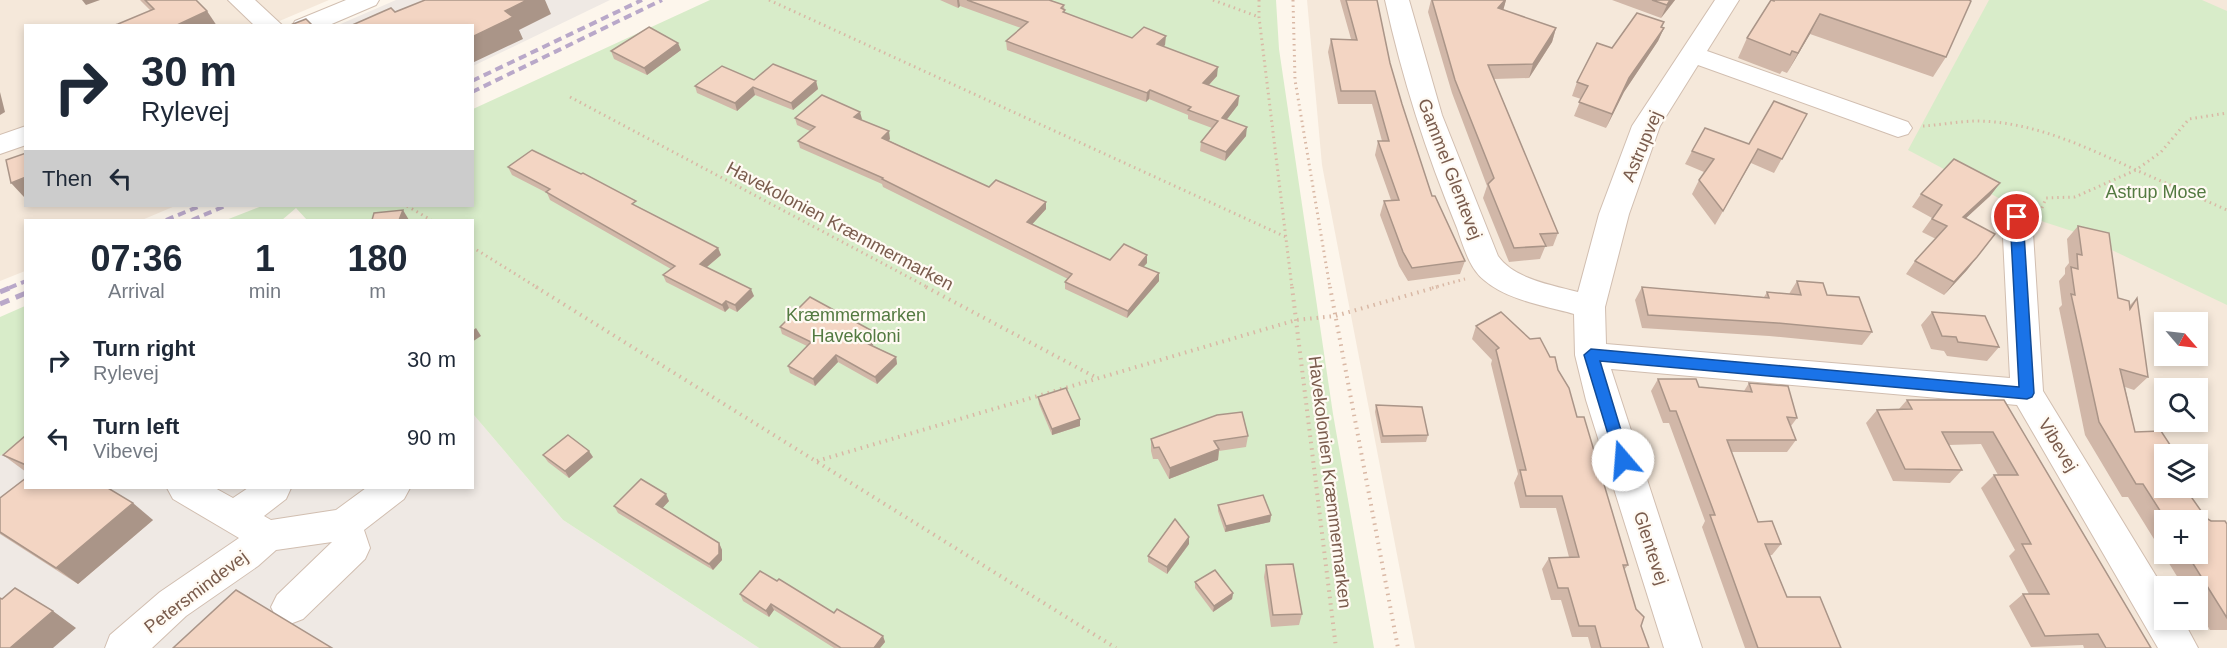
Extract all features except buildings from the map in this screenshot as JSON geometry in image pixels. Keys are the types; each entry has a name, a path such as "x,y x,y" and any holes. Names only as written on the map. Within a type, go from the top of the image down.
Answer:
{"street":[{"path":"240,0 269,24"},
{"path":"309,24 367,0"},
{"name":"Gammel Glentevej","path":"1397,0 1416,75 1453,186 1480,249 1493,271"},
{"name":"Astrupvej","path":"1588,307 1614,214 1646,126 1727,0"},
{"path":"1691,54 1898,128"},
{"path":"0,145 24,136"},
{"name":"Vibevej","path":"2017,217 2027,393 2179,648"},
{"path":"1493,271 1513,283 1588,307"},
{"name":"Glentevej","path":"1588,307 1591,355 1683,648"},
{"path":"1591,355 2027,393"},
{"path":"187,489 267,536 344,524 391,489"},
{"path":"235,517 273,489"},
{"path":"290,607 352,548 344,524"},
{"name":"Petersmindevej","path":"124,648 173,604 245,555 267,536"}],"path":[{"path":"769,0 1286,237"},
{"path":"1213,0 1259,17"},
{"name":"Havekolonien Kræmmermarken","path":"1259,0 1259,17 1336,648"},
{"path":"1293,0 1295,80 1335,316 1398,648"},
{"name":"Havekolonien Kræmmermarken","path":"570,97 1098,379"},
{"path":"2046,198 2075,197 2136,170 2161,152 2189,119 2227,113"},
{"path":"1898,128 1979,121 2003,124 2090,149 2227,210"},
{"path":"409,207 429,219"},
{"path":"474,248 1116,648"},
{"path":"816,461 1296,320 1335,316 1493,271"}],"shaded area":[{"path":"0,0 329,0 272,24 24,24 24,207 173,207 144,219 24,219 24,271 0,281"},
{"path":"396,0 610,0 474,66 474,24 341,24"},
{"path":"1307,0 2227,0 2227,648 1415,648 1322,165"},
{"path":"474,415 563,520 759,648 0,648 0,456 24,439 24,489 474,489"}],"green space":[{"name":"Kræmmermarken Havekoloni","path":"710,0 1276,0 1279,49 1333,414 1374,648 759,648 563,520 474,415 474,219 306,219 296,208 283,219 229,219 259,207 474,207 474,109"},
{"name":"Astrup Mose","path":"1989,0 2202,0 2227,11 2227,305 2072,231 2044,222 1908,150"},
{"path":"24,306 24,439 0,456 0,317"}],"railway":[{"path":"474,80 642,0"},
{"path":"474,91 662,0"},
{"path":"168,219 198,207"},
{"path":"194,219 223,207"},
{"path":"9,288 24,282"},
{"path":"0,292 12,287"},
{"path":"0,304 24,294"}],"route":[{"path":"1623,460 1591,355 2027,393 2017,217"}]}
